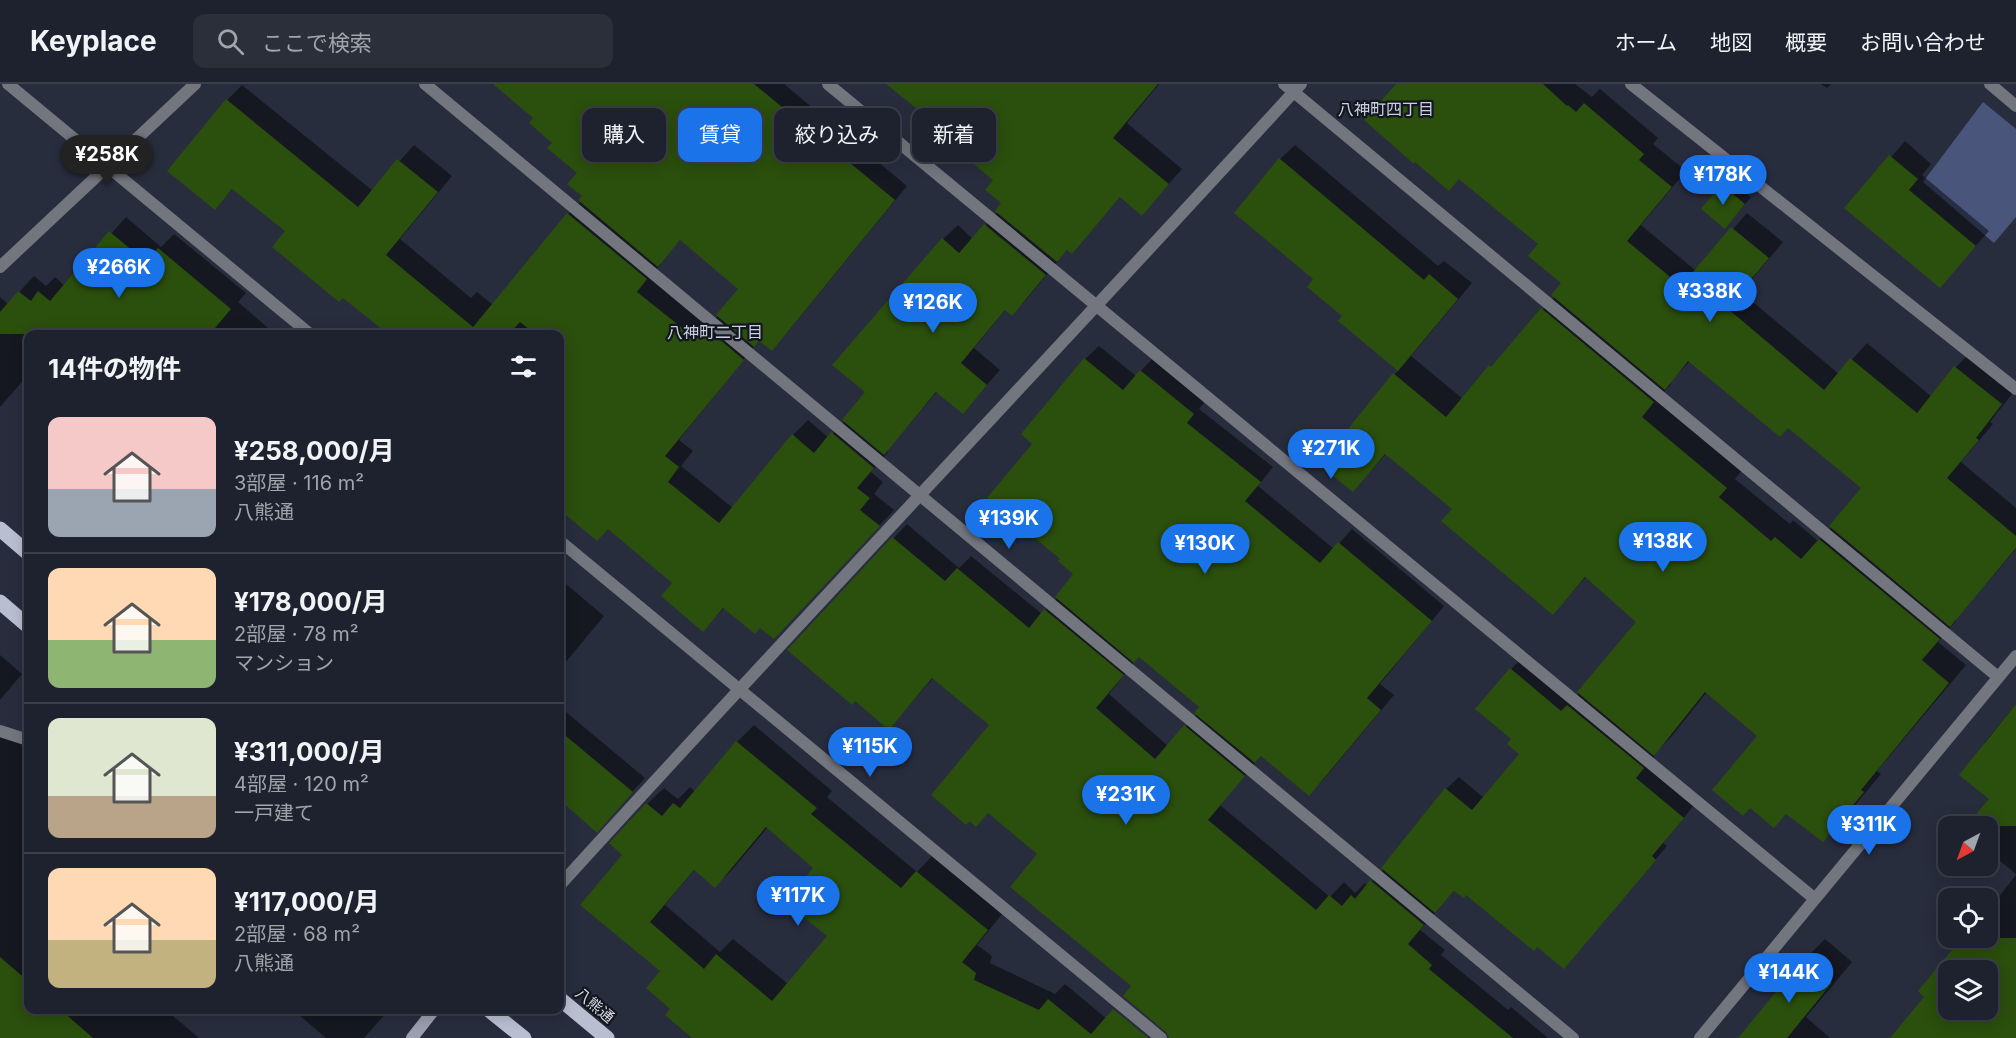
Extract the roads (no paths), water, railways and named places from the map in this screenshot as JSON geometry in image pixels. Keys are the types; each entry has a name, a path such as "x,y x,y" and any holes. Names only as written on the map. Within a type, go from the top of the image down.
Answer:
{"main road":[{"path":"0,529 24,550"},
{"path":"0,602 24,623"},
{"name":"八熊通","path":"564,1002 607,1038"},
{"path":"494,1014 524,1038"}],"street":[{"path":"8,84 305,330"},
{"path":"0,267 195,84"},
{"path":"425,84 1574,1038"},
{"path":"828,84 1815,899"},
{"path":"1284,84 1298,88 1998,677"},
{"path":"1631,84 2016,389"},
{"path":"1990,84 2016,106"},
{"path":"564,881 738,688 1298,88"},
{"path":"564,544 1161,1038"},
{"path":"1700,1038 1998,677 2013,664"},
{"path":"0,731 24,739"},
{"path":"412,1038 431,1014"}],"district":[{"name":"八神町四丁目","path":"1386,109"},
{"name":"八神町二丁目","path":"715,332"}]}
